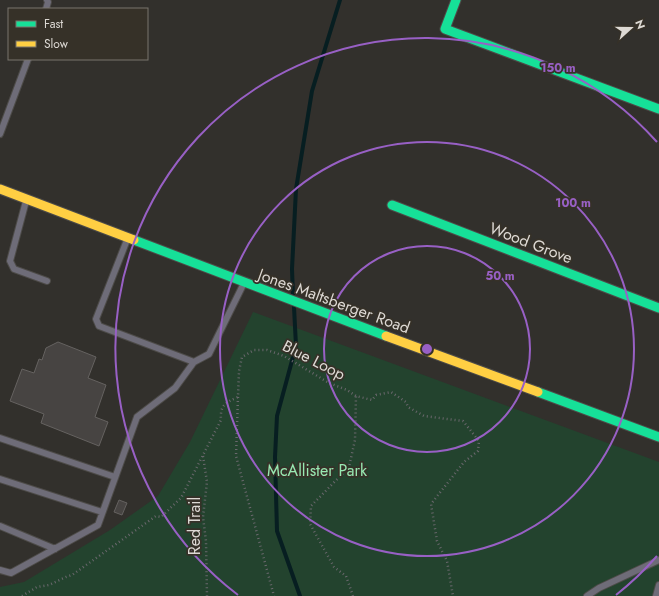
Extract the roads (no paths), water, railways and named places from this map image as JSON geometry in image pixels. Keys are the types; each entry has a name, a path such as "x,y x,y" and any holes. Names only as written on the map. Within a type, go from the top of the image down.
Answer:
{"main road":[{"path":"456,0 445,29 659,109"},
{"name":"Jones Maltsberger Road","path":"0,189 246,284 659,437"},
{"name":"Wood Grove","path":"392,205 659,308"}],"lane":[{"path":"0,134 28,60"},
{"path":"27,199 10,261 14,269 47,281"},
{"path":"128,238 96,319 99,326 194,362"},
{"path":"0,570 11,574 98,525 137,417 174,388 194,362 209,354 246,284"},
{"path":"0,438 115,477"},
{"path":"0,479 102,512"},
{"path":"0,526 55,549"},
{"path":"587,596 606,585 659,560"},
{"path":"656,596 659,585"}],"waterway":[{"path":"293,296 292,269 296,189 312,91 340,0"},
{"path":"294,307 296,346 277,416 275,457 277,531 300,596"}],"park label":[{"name":"McAllister Park","path":"317,470"}]}
